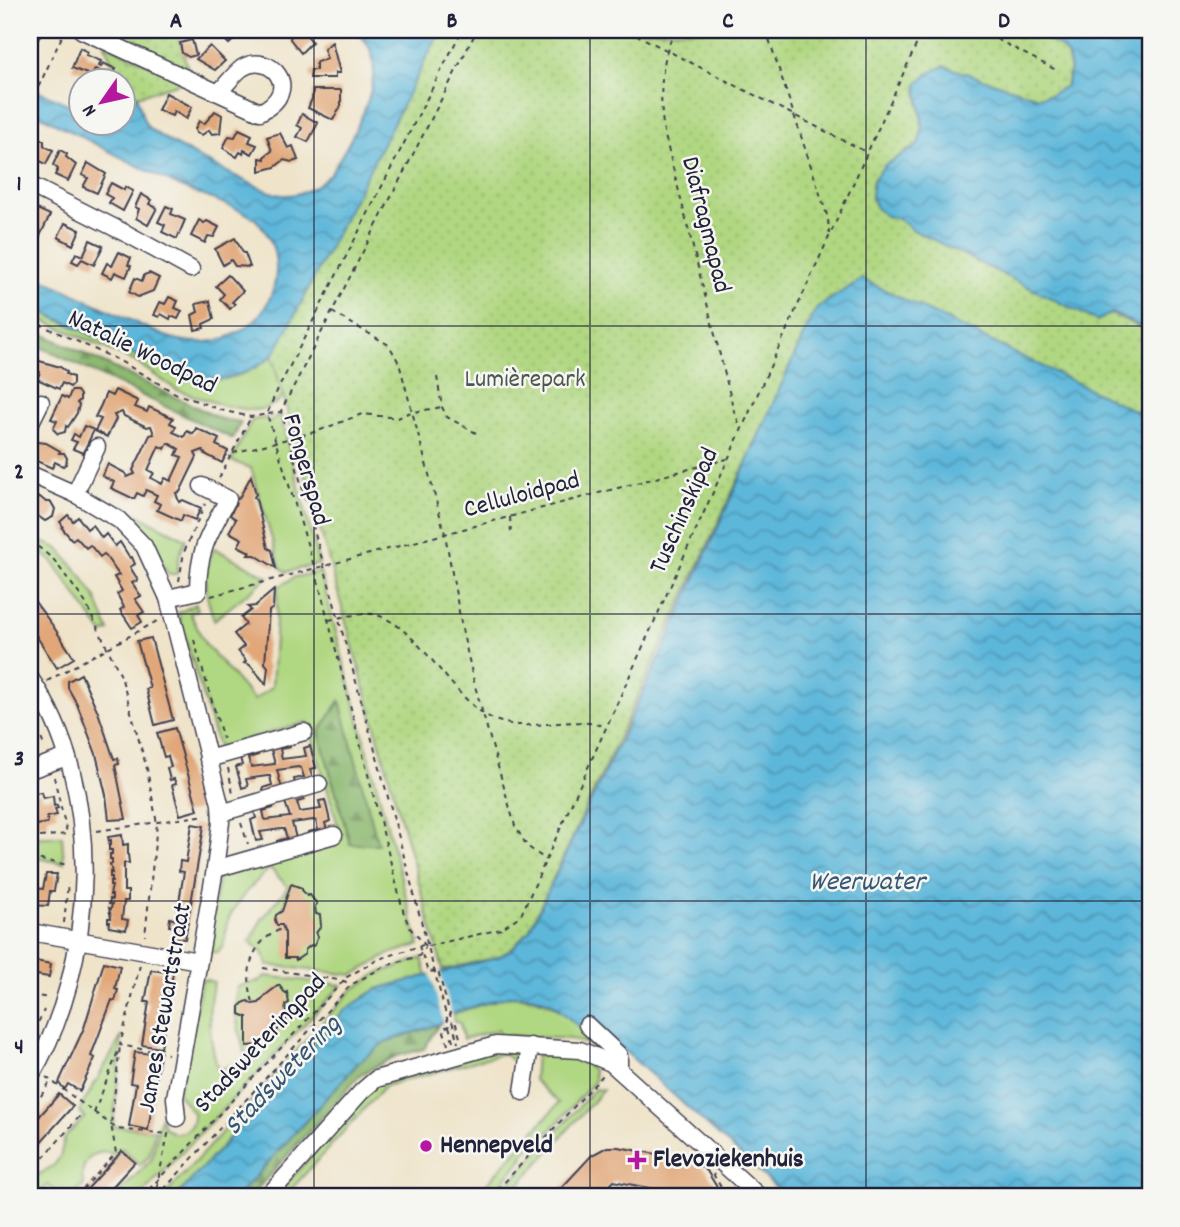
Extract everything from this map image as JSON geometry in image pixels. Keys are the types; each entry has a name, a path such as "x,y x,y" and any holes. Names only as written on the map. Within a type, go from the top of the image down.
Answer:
{"street":[{"path":"81,30 219,92"},
{"path":"30,185 191,269"},
{"path":"30,424 41,402"},
{"path":"75,494 97,447"},
{"name":"James Stewartstraat","path":"30,474 75,494 119,520 144,546 173,602 208,759 229,810 215,869 175,1098 177,1118"},
{"path":"173,602 198,590 199,559 206,539 228,499 207,489"},
{"path":"32,1073 65,1001 71,938 84,868 75,833 67,757 33,683"},
{"path":"208,759 304,732"},
{"path":"30,770 67,757"},
{"path":"229,810 319,784"},
{"path":"215,869 334,835"},
{"path":"30,932 199,961"},
{"path":"587,1025 619,1055 612,1071"},
{"path":"267,1197 371,1082 456,1047 496,1045 580,1050 601,1057 612,1071 760,1197"},
{"path":"523,1092 530,1046"}],"path":[{"path":"30,105 65,30"},
{"name":"Fongerspad","path":"426,946 410,928 404,914 315,569 267,414 462,30"},
{"name":"Fongerspad","path":"451,1024 437,971 426,946 394,818 281,411 477,30"},
{"path":"627,30 867,153"},
{"name":"Diafragmapad","path":"675,30 665,50 660,106 664,132 741,428"},
{"path":"766,30 828,218 829,235"},
{"name":"Tuschinskipad","path":"426,946 501,929 521,915 923,30"},
{"path":"979,30 1056,69"},
{"path":"331,312 389,345 399,363 445,534 463,634 483,713 519,836 527,846 547,860"},
{"name":"Natalie Woodpad","path":"30,320 118,360 175,393 221,410 251,417 281,411"},
{"path":"437,377 442,407 447,416 476,433"},
{"path":"232,453 289,439 362,414 398,418 413,412 442,407"},
{"path":"33,683 109,649 173,602 184,552 207,489 232,453 251,417"},
{"name":"Celluloidpad","path":"211,597 728,459"},
{"path":"510,517 511,533"},
{"path":"30,540 54,560 85,602 109,649 121,676 147,769 157,824 143,952 120,1045 94,1113"},
{"path":"327,621 374,615 401,627 438,669 483,713 499,722 519,724 585,721 606,728"},
{"path":"190,632 198,646 227,754 229,810 255,857"},
{"path":"30,711 75,833"},
{"path":"30,838 157,824 229,810"},
{"path":"68,844 75,833"},
{"path":"30,858 84,868"},
{"path":"69,877 71,938"},
{"path":"253,1002 248,984 250,961 264,939 281,929"},
{"path":"419,946 428,972 437,971"},
{"name":"Stadsweteringpad","path":"142,1197 354,972 379,959 426,946"},
{"name":"Stadsweteringpad","path":"158,1197 351,985 385,966 421,953 426,946"},
{"path":"263,968 344,981 351,985"},
{"path":"30,995 65,1001"},
{"path":"30,1041 46,1008"},
{"path":"451,1024 456,1047"},
{"path":"451,1024 456,1024 456,1047 443,1028 451,1024"},
{"path":"120,1045 183,1056"},
{"path":"76,1197 116,1153 111,1124 120,1045"},
{"path":"491,1197 612,1071"},
{"path":"32,1073 51,1081 117,1129 168,1134"},
{"path":"30,1113 51,1081"},
{"path":"30,1173 80,1116"},
{"name":"James Stewartstraat","path":"158,1197 158,1180 168,1134 170,1126 177,1118"},
{"path":"708,1166 727,1197"},
{"path":"30,1191 37,1197"}],"green space":[{"path":"132,30 176,30 189,72 113,36"},
{"name":"Lumièrepark","path":"440,30 1020,30 1052,42 1066,53 1069,72 1066,86 1050,95 1037,97 944,66 917,91 923,127 918,145 883,166 886,216 898,218 913,230 1150,331 1150,412 1137,412 818,307 529,931 512,949 498,957 443,970 272,356"},
{"path":"105,44 186,81 137,96 136,66 113,66"},
{"path":"30,306 173,373 187,377 213,380 239,375 274,354 287,389 278,402 264,409 225,406 177,390 134,361 30,314"},
{"path":"30,328 221,419 241,422 233,439 30,342"},
{"path":"280,414 319,564 286,572 280,567 251,468 231,461 252,420 266,418 269,422"},
{"path":"132,512 186,539 179,556 177,574 168,574 153,545 130,515"},
{"path":"37,540 58,548 82,576 95,596 109,631 103,634 53,562 31,544"},
{"path":"214,548 268,577 214,620 208,601 206,575"},
{"path":"320,572 419,945 392,953 353,975 268,965 262,952 250,942 262,919 288,887 270,868 234,909 228,920 221,949 216,952 206,950 219,875 342,839 308,722 218,747 178,613 196,604 198,610 190,613 205,644 254,700 272,687 278,587 295,577","holes":["340,702 377,843 350,844 319,733"]},
{"path":"340,701 378,844 350,844 319,732"},
{"path":"62,836 64,863 30,857 30,838"},
{"path":"422,958 427,976 377,989 345,1010 176,1197 163,1197 352,990 377,974"},
{"path":"265,976 342,985 139,1197 115,1197 152,1159 161,1115 164,1127 173,1133 186,1131 192,1122 193,1113 178,1094 202,979 214,982 210,1026 218,1070 246,1060 235,1012 237,987 259,981"},
{"path":"509,996 539,1000 551,1005 571,1018 602,1048 570,1039 499,1035 498,1030 463,1039 460,1023 454,1021 452,1014"},
{"path":"439,1024 424,1049 396,1056 361,1074 250,1197 237,1197 357,1064 385,1041"},
{"path":"122,1036 113,1126 155,1130 149,1156 140,1165 122,1148 116,1155 94,1155 89,1158 83,1170 84,1185 72,1197 62,1197 48,1185 38,1196 30,1188 30,1180 54,1165 60,1157 65,1137 85,1117 79,1111"},
{"path":"494,1050 523,1054 522,1069 504,1053 385,1086 284,1197 275,1197 376,1083"},
{"path":"536,1055 578,1056 593,1070 595,1081 539,1143 536,1141 522,1155 524,1157 490,1196 482,1189 559,1103 534,1080"},
{"path":"595,1089 603,1090 508,1197 497,1197"}],"water":[{"path":"356,30 441,30 278,348 269,359 246,372 225,379 196,380 178,375 30,306 30,273 173,339 217,341 248,326 268,302 276,274 272,244 255,219 240,210 185,189 80,136 136,136 136,96 148,127 172,143 273,193 283,195 303,192 330,174 347,146 370,95 373,61 365,40"},
{"path":"1020,30 1150,30 1150,331 1112,313 1097,321 913,230 898,218 886,216 876,208 871,195 873,180 884,166 918,145 923,127 917,84 929,73 944,66 1037,97 1050,95 1066,86 1069,61 1066,53 1052,42"},
{"path":"30,87 66,103 66,129 30,110"},
{"name":"Weerwater","path":"862,279 1137,412 1150,412 1150,1197 787,1197 588,1018 579,1027 550,1002 530,996 509,996 456,1012 439,1024 385,1042 357,1064 237,1197 176,1197 345,1010 377,989 498,957 512,949 529,931 662,652 812,316 818,307"}],"pier":[{"path":"440,970 453,1019 444,1025 430,973"}],"building":[{"path":"30,30 41,33 35,46 30,44"},
{"path":"216,30 235,30 240,34 229,44 221,36 218,39 214,34"},
{"path":"292,30 310,30 307,35 312,42 301,53 290,39"},
{"path":"192,40 196,55 189,57 182,53 180,43"},
{"path":"332,42 340,73 335,73 335,78 310,78 311,70 316,70 316,62 327,59 324,49"},
{"path":"210,46 225,61 215,70 196,59"},
{"path":"80,48 88,52 86,55 101,61 99,66 73,66"},
{"path":"313,90 341,90 341,106 333,120 308,108"},
{"path":"166,93 192,107 186,119 174,111 172,116 158,110"},
{"path":"215,111 222,115 220,133 212,134 209,130 202,135 196,133 199,121 204,124"},
{"path":"302,114 318,123 308,142 297,137 302,128 297,125"},
{"path":"239,129 252,135 249,142 257,145 252,154 244,150 243,154 240,152 237,157 223,148 229,136 235,137"},
{"path":"280,133 288,148 293,146 298,160 284,160 275,167 260,171 260,158 265,159 272,151 267,137"},
{"path":"39,138 44,141 44,146 53,150 46,164 30,156 34,142"},
{"path":"60,150 76,165 68,181 55,175 58,169 53,165"},
{"path":"88,163 106,174 97,193 83,187 88,178 82,175"},
{"path":"111,183 124,190 125,187 133,191 123,211 109,203 112,198 105,194"},
{"path":"141,194 151,200 149,204 157,208 148,225 136,218 139,209 135,207"},
{"path":"166,206 173,209 171,214 185,220 177,239 162,232 165,225 158,222"},
{"path":"37,209 50,215 39,238 30,234 30,212 35,214"},
{"path":"199,220 219,227 214,237 208,236 205,243 191,236"},
{"path":"65,223 80,230 73,245 58,237"},
{"path":"235,238 250,267 235,266 231,260 223,265 215,249"},
{"path":"90,240 103,246 94,265 82,259 78,264 72,261 76,253 83,256"},
{"path":"119,252 131,258 126,277 115,272 112,278 102,273 107,263 112,266"},
{"path":"149,273 159,278 153,291 138,297 129,292 135,278 142,281 144,275"},
{"path":"228,275 243,291 232,302 235,304 230,309 220,299 224,294 216,286"},
{"path":"169,297 178,301 175,308 182,311 178,319 171,316 170,319 161,314 159,317 154,315 160,302 165,304"},
{"path":"210,301 214,319 203,324 204,328 195,330 192,315 198,312 196,304"},
{"path":"36,360 60,367 73,377 73,384 70,387 62,383 59,389 37,379 40,372 31,367"},
{"path":"115,390 138,401 135,407 147,412 149,407 173,418 170,423 176,426 173,432 184,437 187,431 193,434 196,428 219,439 216,445 228,451 222,463 205,454 203,450 195,453 197,457 180,492 176,493 179,502 183,500 201,508 195,520 183,515 181,521 157,510 160,504 154,501 157,495 146,490 143,496 137,493 134,499 111,488 114,482 102,476 108,464 125,473 127,477 135,474 133,470 150,435 154,434 151,426 147,427 124,416 122,412 114,415 116,419 107,437 95,431 101,419 95,417 106,393 112,396","holes":["168,443 179,449 176,455 182,457 171,481 165,478 162,484 151,478 154,473 148,470 159,446 165,449"]},
{"path":"71,391 77,391 80,395 77,413 68,427 66,426 65,432 58,434 53,429 57,421 51,419 62,396 68,399"},
{"path":"84,426 94,430 83,453 73,449 77,442 71,440 74,434 79,437"},
{"path":"34,440 64,453 66,464 63,466 55,462 52,468 30,458 33,452 30,450 30,441"},
{"path":"251,476 256,494 254,497 276,568 255,555 248,555 250,552 238,546 242,539 229,532 236,519 230,515 236,503 233,501 239,498"},
{"path":"30,492 37,498 51,502 55,509 53,517 45,521 35,514 30,514"},
{"path":"68,515 73,521 78,517 87,529 92,525 102,538 106,534 115,546 120,542 130,558 132,557 135,564 130,567 138,580 132,583 141,596 135,599 144,612 138,615 142,622 132,628 120,610 124,607 117,594 122,591 114,577 119,575 104,554 100,557 90,545 86,548 76,537 72,540 62,528 60,522"},
{"path":"274,590 273,608 269,611 266,684 250,665 244,663 246,661 238,651 244,646 234,634 246,624 241,618 251,610 248,607 255,606"},
{"path":"30,595 74,658 57,668 30,626"},
{"path":"151,638 173,720 155,725 146,689 150,688 137,641"},
{"path":"81,674 114,759 118,758 119,764 115,765 126,819 109,820 96,754 68,688 68,681"},
{"path":"175,728 198,810 180,815 172,785 176,784 174,779 170,780 168,756 164,757 157,733"},
{"path":"288,741 290,747 280,749 282,759 306,756 304,748 310,746 316,768 310,769 313,780 295,785 294,779 304,777 298,767 277,770 282,789 264,794 263,788 272,785 270,776 246,779 248,786 242,788 236,767 242,765 239,754 257,749 258,755 248,758 251,767 275,764 270,746"},
{"path":"41,792 43,798 53,796 54,806 57,805 58,808 55,809 57,815 47,817 48,823 36,825 35,819 30,820 30,794"},
{"path":"303,794 304,800 297,802 300,812 321,809 319,801 325,800 330,821 325,823 328,833 310,838 308,832 318,830 316,821 313,820 292,823 297,842 279,847 277,841 287,838 284,829 260,832 263,840 256,841 251,820 256,818 253,808 271,803 273,808 263,811 265,820 290,817 284,799"},
{"path":"192,824 204,826 185,939 173,938 175,927 169,926 170,918 176,920 184,872 179,871 180,861 186,862"},
{"path":"122,835 123,845 128,844 129,863 124,863 124,891 128,891 128,901 124,901 122,919 128,920 126,930 109,927 108,922 112,904 109,904 110,899 112,900 112,850 109,850 111,840 109,841 108,837"},
{"path":"30,869 37,873 36,877 34,876 37,880 35,888 43,889 46,874 57,874 54,891 50,891 48,906 30,905"},
{"path":"291,884 302,888 317,904 316,914 320,915 321,926 316,933 318,936 314,946 311,945 305,950 305,954 296,960 285,958 285,933 282,925 277,925 275,920 276,915 282,911"},
{"path":"30,960 51,964 49,977 30,974"},
{"path":"104,962 120,966 115,1001 112,1000 91,1056 95,1058 80,1091 68,1084 65,1089 59,1084 60,1080 84,1028"},
{"path":"151,970 173,973 161,1048 142,1045 149,1002 145,1002"},
{"path":"279,985 287,992 289,1003 285,1005 286,1013 289,1014 284,1024 280,1024 278,1034 269,1040 266,1038 260,1045 247,1046 247,1017 240,1014 240,1006 248,1001 252,1004 259,1003"},
{"path":"135,1052 160,1055 148,1130 129,1126 136,1084 130,1083"},
{"path":"59,1094 73,1106 30,1154 30,1127"},
{"name":"Flevoziekenhuis","path":"607,1147 694,1161 707,1171 723,1197 680,1197 678,1194 614,1181 598,1197 553,1197 592,1155"},
{"path":"122,1151 135,1162 103,1197 80,1197"}],"place":[{"name":"Hennepveld","path":"426,1146"},
{"name":"Flevoziekenhuis","path":"637,1160"}],"water label":[{"name":"Stadswetering","path":"284,1077"}]}
